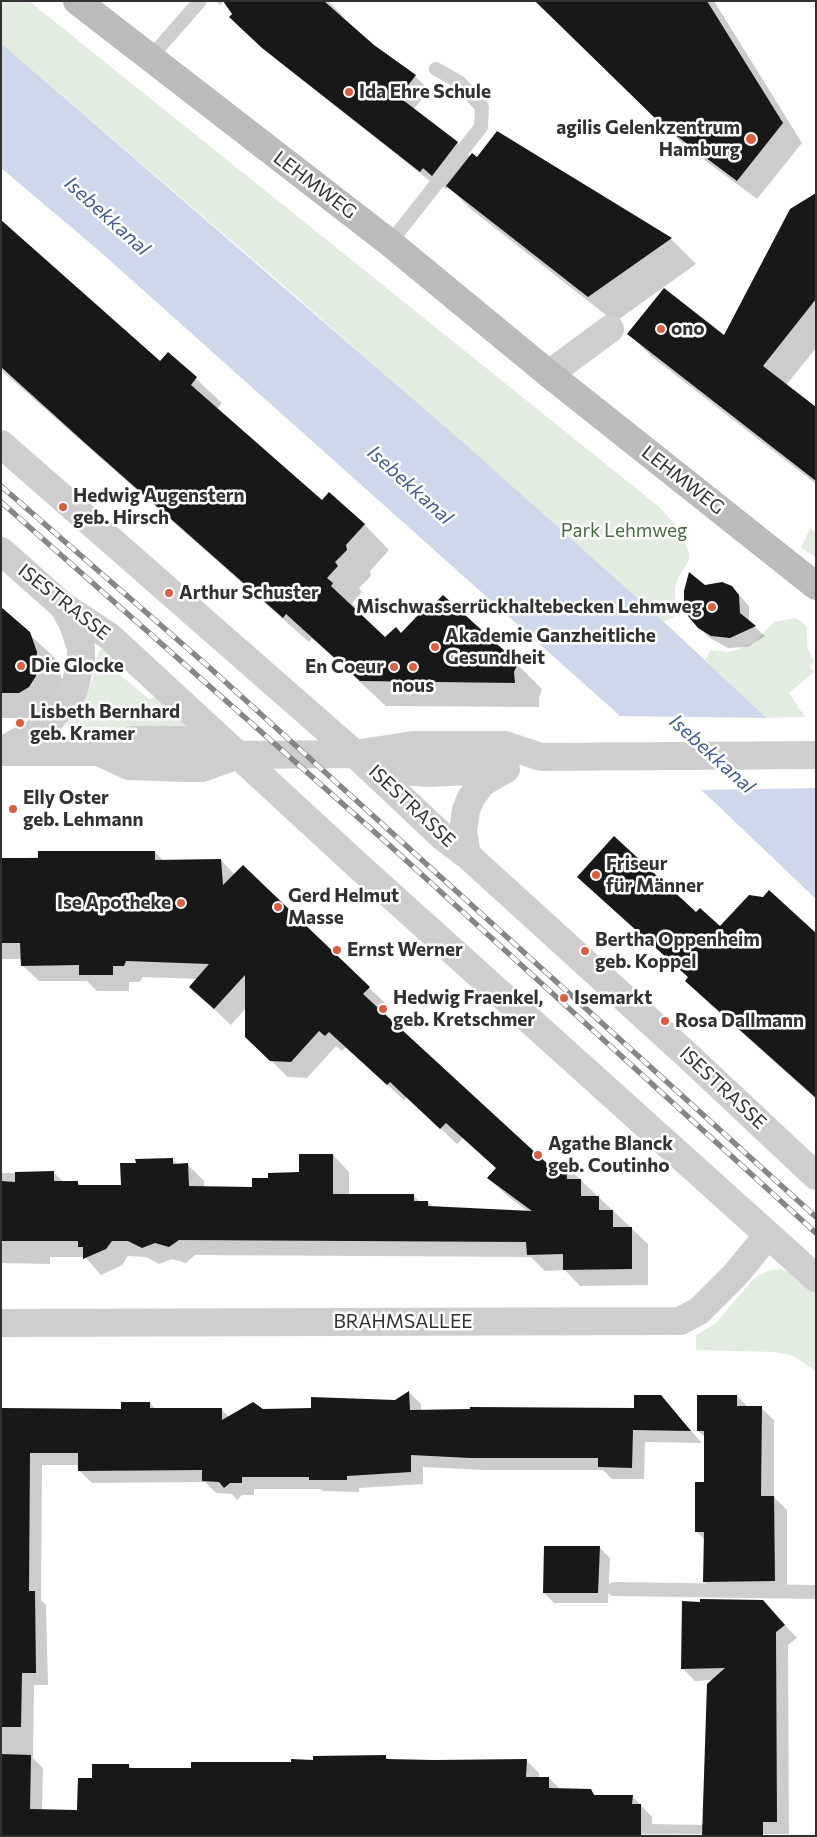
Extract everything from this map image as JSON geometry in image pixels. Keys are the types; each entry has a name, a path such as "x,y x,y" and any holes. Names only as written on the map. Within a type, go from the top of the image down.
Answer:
{"street":[{"name":"LEHMWEG","path":"77,1 390,242 550,374 816,586"},
{"path":"550,374 610,329"},
{"name":"ISESTRASSE","path":"1,444 356,754 443,837 467,855 687,1055 816,1176"},
{"name":"ISESTRASSE","path":"1,552 63,606 109,636 816,1278"},
{"path":"1,752 36,732 52,719 70,698 81,661 81,648 73,624 63,606"},
{"path":"1,752 99,752 129,766 184,768 202,768 238,755 356,754 413,745 505,745 541,757"},
{"path":"356,754 399,771 429,773 505,769"},
{"path":"467,855 463,832 468,804 482,783 505,769 541,757 816,755"},
{"name":"BRAHMSALLEE","path":"1,1322 680,1321 699,1311 735,1275 768,1235"}],"lane":[{"path":"150,58 200,1"},
{"path":"390,242 481,126 482,107 459,82 436,70"},
{"path":"614,1590 816,1592"}],"green space":[{"name":"Park Lehmweg","path":"1,1 29,1 658,506 678,527 689,552 689,560 678,578 675,588 675,616 664,622 298,298 1,43"},
{"path":"810,528 816,533 816,557 801,548"},
{"path":"795,618 807,627 807,646 814,662 810,666 814,672 789,693 805,717 767,718 705,660 711,650 727,652 737,650 755,642 774,622"},
{"path":"104,648 116,659 113,669 149,699 160,697 193,730 66,726 91,685 99,651"},
{"path":"780,1269 795,1273 816,1291 816,1371 793,1356 775,1352 696,1350 696,1335 716,1323 753,1279 767,1271"}],"water":[{"name":"Isebekkanal","path":"1,43 466,445 664,622 816,764 816,899 711,799 610,707 97,249 1,168"}],"pier":[{"path":"616,716 770,718 816,761 816,788 697,790"}],"building":[{"path":"223,1 324,1 374,45 416,75 399,97 458,142 432,176 423,168 420,172 262,48 229,17 232,14"},
{"path":"535,1 707,1 783,123 737,181 662,125"},
{"path":"497,131 672,238 588,297 446,186 472,153 477,157"},
{"path":"816,193 816,299 763,366 816,407 816,481 627,334 664,288 724,335 790,209"},
{"path":"1,220 160,361 168,352 197,377 191,385 322,500 329,492 365,524 346,545 347,550 335,562 338,566 327,578 333,583 331,586 385,637 396,627 401,633 420,613 426,612 443,595 518,663 514,672 515,683 360,681 286,614 283,618 85,443 1,367"},
{"name":"Mischwasserrückhaltebecken Lehmweg","path":"689,572 705,585 722,582 732,586 739,595 740,613 756,626 730,638 711,636 698,628 688,616 684,603 684,591"},
{"path":"1,607 30,632 37,652 36,676 29,687 19,693 1,693"},
{"path":"614,836 696,912 700,908 720,926 749,895 763,897 769,890 816,933 816,1098 685,981 688,977 577,877"},
{"path":"38,851 155,851 155,860 221,859 223,885 243,865 370,987 363,994 551,1167 566,1165 567,1179 581,1179 581,1196 599,1196 599,1210 613,1210 613,1227 632,1227 632,1269 563,1270 563,1254 527,1255 526,1242 179,1240 169,1247 155,1243 142,1248 128,1241 112,1241 106,1249 83,1259 83,1247 78,1247 78,1241 1,1241 1,1181 15,1182 15,1172 54,1171 54,1181 78,1181 78,1185 121,1185 120,1163 136,1163 135,1159 173,1158 173,1164 188,1163 189,1186 252,1187 252,1178 268,1178 268,1173 299,1172 299,1154 333,1154 333,1194 414,1194 414,1201 428,1201 428,1206 532,1211 487,1178 496,1168 446,1123 440,1129 390,1082 387,1085 329,1032 325,1036 319,1031 291,1062 270,1061 245,1037 245,975 214,1009 189,987 209,964 126,961 124,966 113,966 113,975 79,975 79,965 21,966 20,943 1,943 1,858 38,858"},
{"path":"409,1391 410,1410 470,1409 470,1407 634,1408 634,1395 661,1395 691,1431 633,1430 632,1468 598,1467 598,1458 470,1458 411,1455 411,1472 347,1476 347,1480 309,1480 309,1477 242,1477 242,1483 230,1483 224,1488 219,1482 202,1481 202,1470 78,1471 78,1453 30,1453 29,1591 35,1591 36,1673 22,1673 21,1727 1,1727 1,1408 121,1409 121,1402 150,1402 150,1408 222,1408 222,1420 253,1402 263,1409 311,1408 311,1397 395,1400"},
{"path":"697,1395 737,1395 737,1406 762,1406 761,1496 774,1496 775,1581 703,1582 704,1532 695,1532 695,1482 704,1482 704,1431 697,1431"},
{"path":"544,1546 600,1546 598,1593 543,1593"},
{"path":"700,1599 763,1600 785,1625 776,1632 777,1822 763,1822 763,1836 702,1836 707,1684 725,1668 681,1669 682,1601 700,1602"},
{"path":"1,1754 31,1755 30,1809 77,1810 78,1778 92,1778 92,1764 129,1764 129,1768 191,1768 191,1762 291,1762 291,1759 313,1760 313,1756 386,1755 386,1759 527,1759 526,1777 549,1777 549,1788 591,1789 594,1795 633,1795 632,1804 641,1804 641,1836 1,1836"}],"railway":[{"path":"1,486 210,668 816,1217"},
{"path":"1,502 387,843 816,1233"}],"place":[{"name":"Ida Ehre Schule","path":"349,92"},
{"name":"agilis Gelenkzentrum Hamburg","path":"751,139"},
{"name":"ono","path":"661,329"},
{"name":"Hedwig Augenstern geb. Hirsch","path":"63,507"},
{"name":"Arthur Schuster","path":"169,593"},
{"name":"Mischwasserrückhaltebecken Lehmweg","path":"712,607"},
{"name":"Akademie Ganzheitliche Gesundheit","path":"435,647"},
{"name":"Die Glocke","path":"21,666"},
{"name":"En Coeur","path":"394,667"},
{"name":"nous","path":"413,667"},
{"name":"Lisbeth Bernhard geb. Kramer","path":"20,723"},
{"name":"Elly Oster geb. Lehmann","path":"13,809"},
{"name":"Friseur für Männer","path":"596,875"},
{"name":"Ise Apotheke","path":"181,903"},
{"name":"Gerd Helmut Masse","path":"278,907"},
{"name":"Ernst Werner","path":"337,950"},
{"name":"Bertha Oppenheim geb. Koppel","path":"585,951"},
{"name":"Isemarkt","path":"564,998"},
{"name":"Hedwig Fraenkel, geb. Kretschmer","path":"383,1009"},
{"name":"Rosa Dallmann","path":"665,1021"},
{"name":"Agathe Blanck geb. Coutinho","path":"538,1155"}]}
